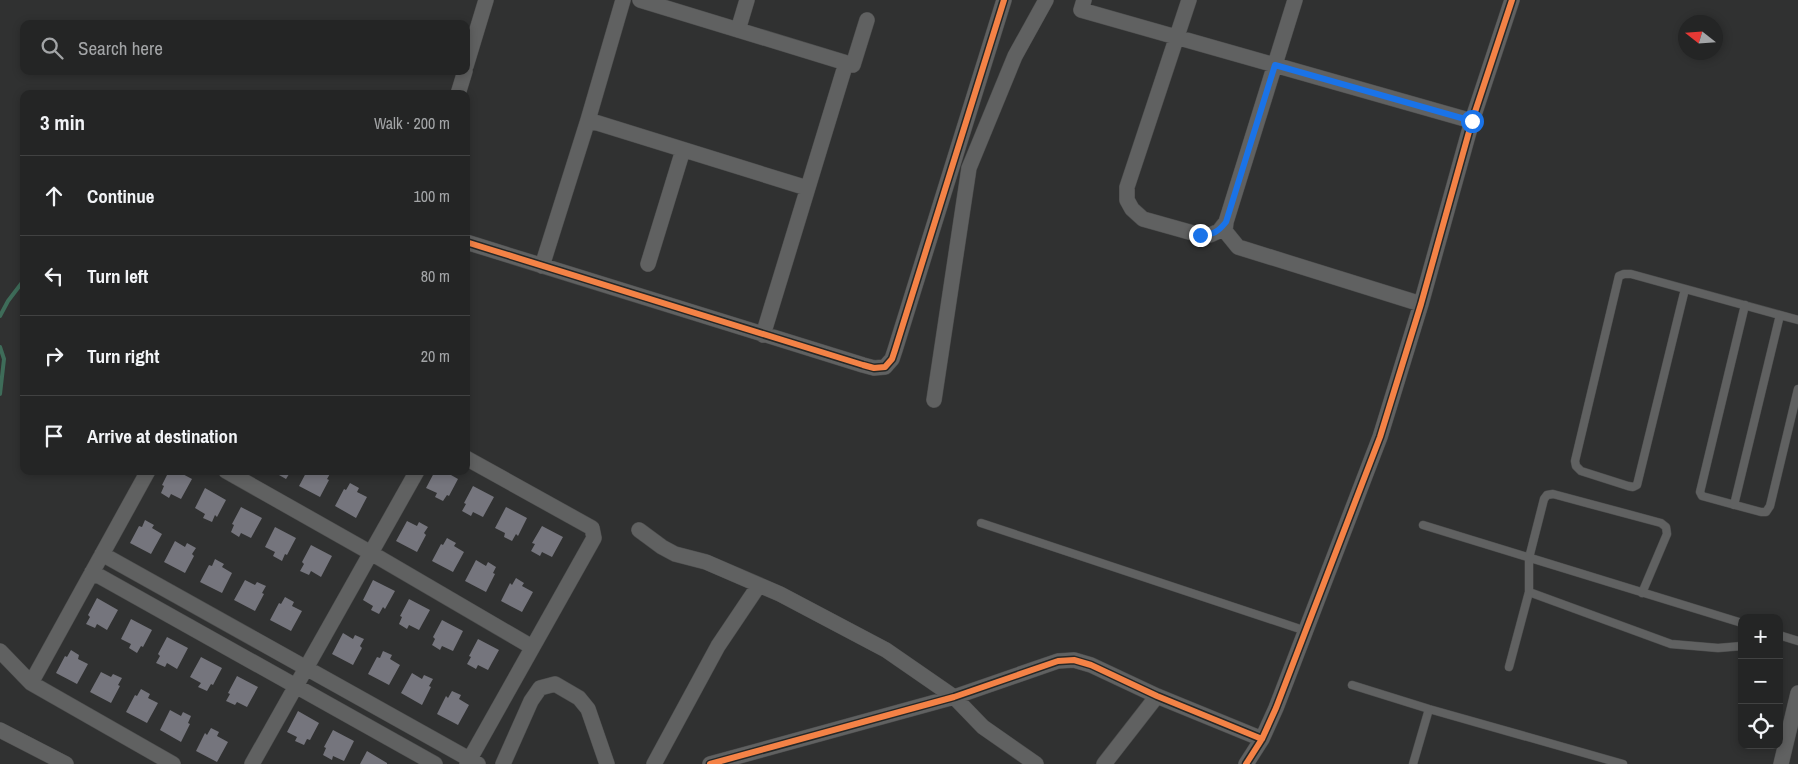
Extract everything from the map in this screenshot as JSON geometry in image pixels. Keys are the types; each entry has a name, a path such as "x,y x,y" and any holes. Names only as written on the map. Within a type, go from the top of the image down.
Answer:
{"street":[{"path":"470,53 486,0"},
{"path":"640,0 853,65 867,20"},
{"path":"738,30 747,0"},
{"path":"470,243 874,368 885,367 892,359 1004,0"},
{"path":"1084,0 1081,10 1472,121"},
{"path":"1189,0 1127,187 1127,200 1132,209 1143,219 1200,235 1210,235 1218,231 1226,222"},
{"path":"1296,0 1226,222 1225,231 1238,247 1421,304"},
{"path":"1246,764 1262,740 1276,708 1380,438 1421,304 1472,121 1512,0"},
{"path":"542,266 625,1"},
{"path":"934,400 969,168 1015,56 1042,3"},
{"path":"763,334 846,63"},
{"path":"459,90 464,75"},
{"path":"588,120 807,188"},
{"path":"648,264 683,150"},
{"path":"102,554 472,762 532,647 594,538 594,534 592,528 470,460"},
{"path":"31,683 146,475"},
{"path":"233,475 532,647"},
{"path":"252,764 415,475"},
{"path":"638,530 675,554 706,562 780,594 886,650 954,697 983,727 1036,764"},
{"path":"92,572 435,764"},
{"path":"654,764 718,646 759,585"},
{"path":"0,651 31,683 173,764"},
{"path":"710,764 954,697 1058,661 1074,660 1091,665 1157,696 1262,740"},
{"path":"503,764 531,701 540,688 555,684 579,698 588,709 607,764"},
{"path":"1780,764 1798,693"},
{"path":"1104,764 1157,696"},
{"path":"0,730 66,764"}],"lane":[{"path":"1685,289 1637,485 1633,487 1628,486 1581,471 1576,466 1575,461 1619,276 1631,274 1798,320"},
{"path":"1745,305 1700,492 1702,496 1766,512 1770,506 1798,389"},
{"path":"1734,505 1780,315"},
{"path":"1509,667 1529,592 1529,558 1544,499 1548,495 1553,494 1661,523 1666,527 1667,534 1642,593"},
{"path":"981,523 1306,631"},
{"path":"1423,525 1738,622"},
{"path":"1529,592 1671,644 1718,648 1738,646"},
{"path":"1783,636 1798,641"},
{"path":"1352,685 1623,764"},
{"path":"1413,764 1429,709"}],"building":[{"path":"167,475 184,475 192,479 181,499 171,494 169,498 161,493 164,486 162,485"},
{"path":"279,475 288,475 286,479"},
{"path":"305,475 329,475 327,479 329,480 320,497 299,486"},
{"path":"433,475 451,475 458,479 449,496 447,495 443,501 435,497 437,493 426,488"},
{"path":"350,483 359,488 357,492 367,497 356,518 335,506 344,489 346,490"},
{"path":"473,486 494,497 483,517 473,512 471,516 462,511"},
{"path":"205,488 226,500 217,517 215,515 212,522 203,518 205,514 195,508"},
{"path":"241,507 262,518 251,538 241,533 239,537 231,532 234,525 232,524"},
{"path":"506,507 527,518 518,536 516,534 512,541 504,537 505,533 495,528"},
{"path":"145,520 154,525 152,528 162,534 151,554 130,543 139,526 142,527"},
{"path":"407,521 417,526 419,522 428,527 417,552 396,541"},
{"path":"542,526 563,537 552,557 542,552 540,556 531,551 535,544 532,543"},
{"path":"275,527 296,538 282,561 273,556 275,552 265,547"},
{"path":"447,538 456,543 454,546 464,552 453,572 432,561 441,544 443,545"},
{"path":"175,541 185,547 187,543 196,548 185,573 164,562"},
{"path":"311,545 332,556 321,577 311,571 309,575 300,571 304,564 302,562"},
{"path":"215,559 224,564 222,567 232,573 222,593 200,582 209,565 212,566"},
{"path":"476,560 486,566 488,562 496,567 493,573 495,574 486,592 465,581"},
{"path":"516,578 524,583 522,586 533,592 522,612 501,601 510,583 512,585"},
{"path":"245,580 255,585 257,582 266,586 255,611 234,600"},
{"path":"373,580 395,591 385,609 383,607 379,614 371,610 373,606 363,600"},
{"path":"285,597 294,602 292,606 302,611 291,631 270,620 279,603 281,604"},
{"path":"97,598 118,610 107,630 97,624 95,628 86,624 90,617 88,615"},
{"path":"409,599 430,610 419,630 409,625 407,629 399,624 402,617 400,616"},
{"path":"131,619 152,630 143,647 141,646 137,653 129,648 131,644 121,639"},
{"path":"442,620 463,631 453,651 442,646 440,650 432,645 435,639 433,637"},
{"path":"343,633 353,639 355,635 364,639 360,646 362,648 353,665 332,654"},
{"path":"167,637 188,648 177,669 167,663 165,667 156,663 160,656 158,654"},
{"path":"478,639 499,650 488,670 478,665 476,669 467,664"},
{"path":"71,650 79,655 78,659 88,664 77,684 56,673 65,656 67,657"},
{"path":"383,651 392,655 390,659 400,665 389,685 368,674 377,657 380,658"},
{"path":"201,657 222,668 213,685 211,684 207,691 198,687 201,683 190,677"},
{"path":"101,672 111,677 113,674 122,678 111,703 90,692"},
{"path":"412,673 422,679 424,675 433,679 422,705 401,693"},
{"path":"237,676 258,687 247,707 237,702 235,705 226,701"},
{"path":"141,689 150,694 148,698 158,703 147,723 126,712 135,695 137,696"},
{"path":"452,691 461,695 459,699 469,705 458,725 437,714 446,696 448,698"},
{"path":"170,710 181,716 183,712 191,716 188,723 190,724 181,742 160,730"},
{"path":"298,711 319,723 310,740 307,739 304,745 295,741 297,737 287,732"},
{"path":"211,728 219,732 217,736 228,742 217,762 196,751 205,733 207,735"},
{"path":"333,730 354,741 344,761 333,756 332,760 323,755 326,748 324,747"},
{"path":"367,751 387,763 387,764 360,764"}],"waterway":[{"path":"0,316 20,285"},
{"path":"0,347 4,359 0,394"}],"cycle path":[{"path":"470,243 863,365 874,368 885,367 892,359 895,350 1004,0"},
{"path":"1246,764 1262,739 1276,708 1380,437 1421,304 1472,121 1512,0"},
{"path":"710,764 954,697 1058,661 1074,660 1091,665 1157,696 1262,739"}],"route":[{"path":"1200,235 1210,235 1218,231 1226,222 1275,65 1472,121"}]}
